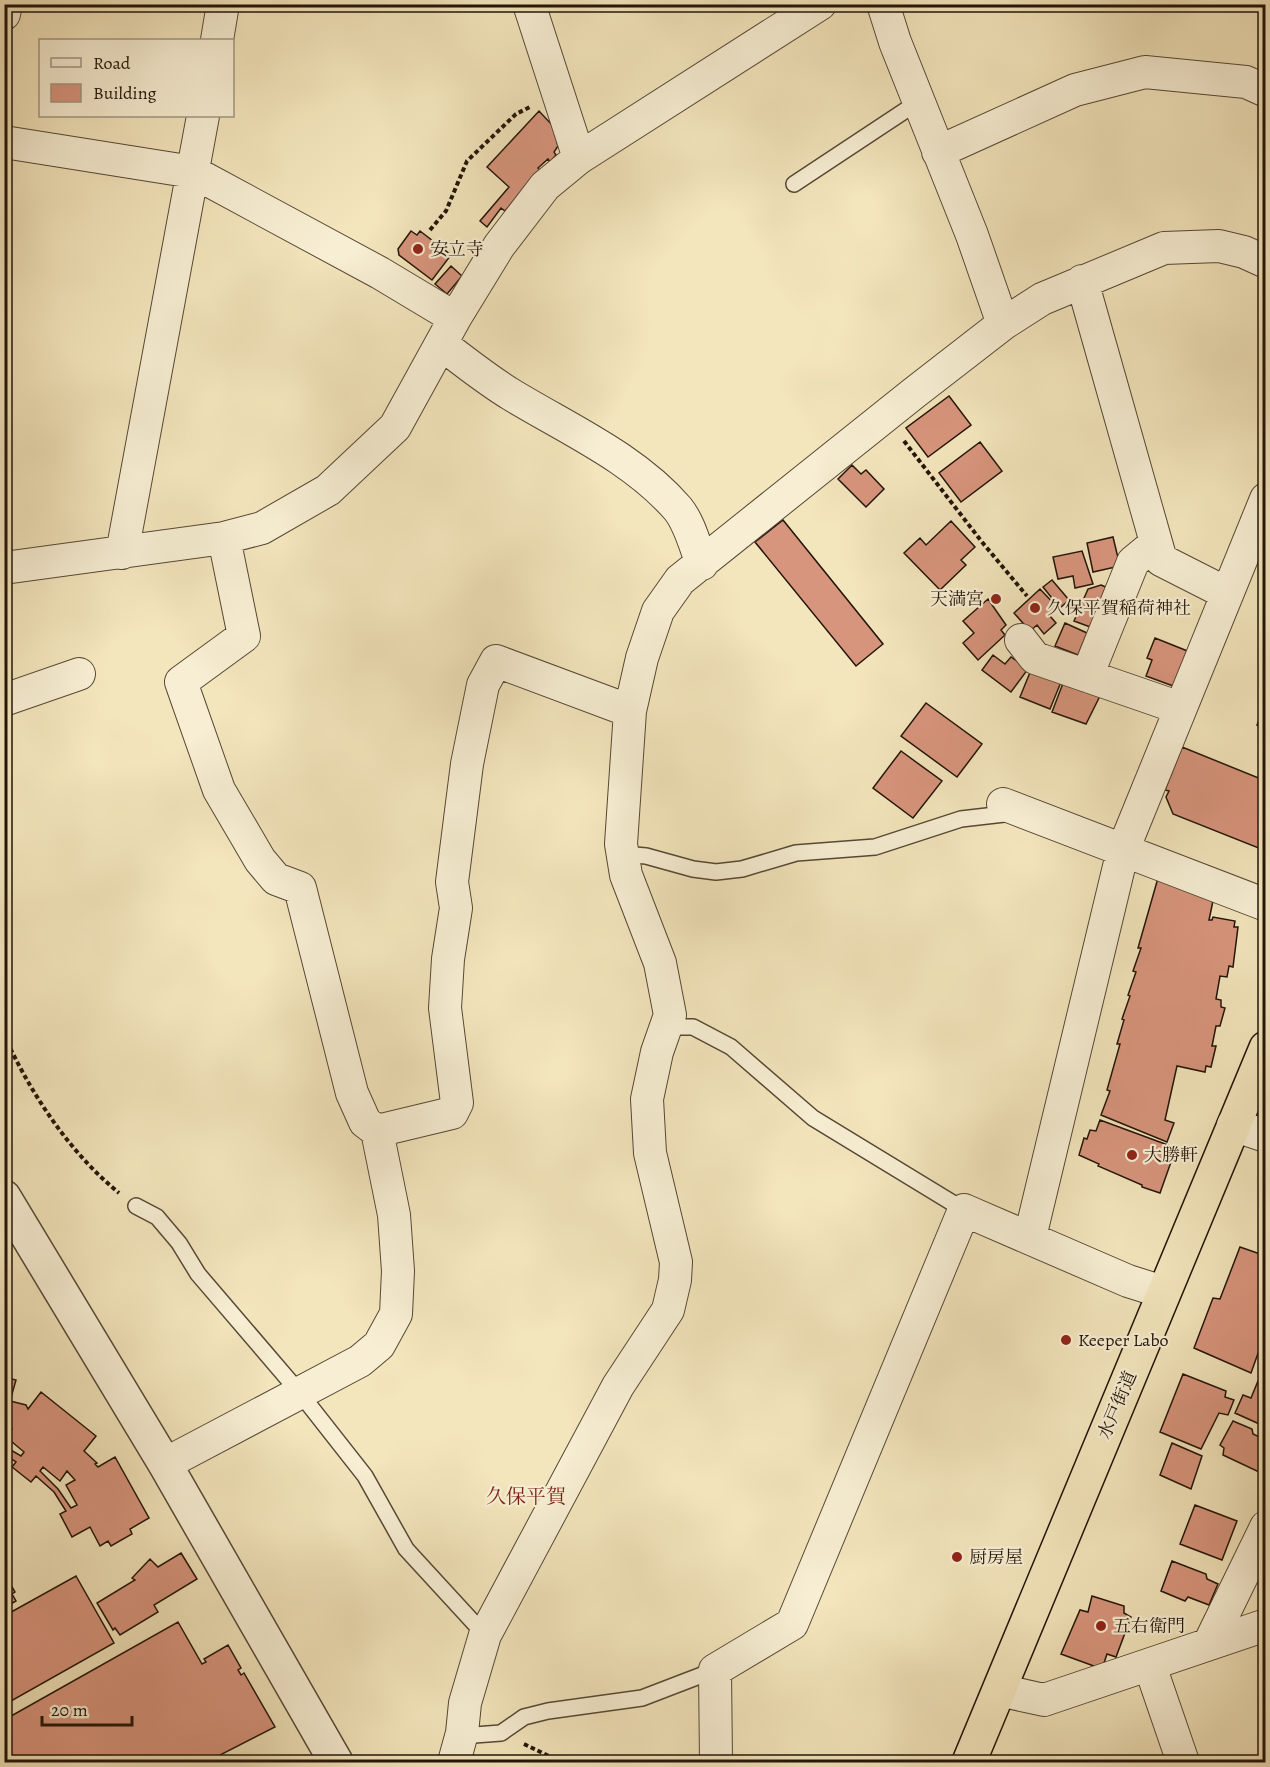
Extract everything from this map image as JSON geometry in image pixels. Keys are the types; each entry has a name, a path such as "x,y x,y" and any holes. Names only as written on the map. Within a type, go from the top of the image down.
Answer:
{"highway":[{"name":"水戸街道","path":"969,1762 1266,1048"}],"street":[{"path":"4,15 6,4"},
{"path":"217,39 223,4"},
{"path":"529,4 579,158"},
{"path":"883,4 918,102 972,235 1003,324"},
{"path":"4,568 122,553 224,537 262,528 328,490 395,427 448,331 500,246 545,186 579,158 801,9"},
{"path":"938,152 1075,90 1145,72 1246,82 1266,91"},
{"path":"122,553 203,117"},
{"path":"4,142 193,172 380,273 448,331 513,396 538,408 621,461 666,497 680,511 702,564"},
{"path":"458,1749 465,1703 485,1635 618,1386 668,1310 675,1280 676,1262 650,1153 647,1099 670,1015 665,984 626,875 621,844 630,711 642,658 658,611 680,580 1003,324 1042,299 1164,248 1219,246 1244,252 1266,262"},
{"path":"1082,281 1161,560 1226,592"},
{"path":"1030,1238 1123,850 1226,592 1266,499"},
{"path":"165,1464 360,1361 379,1345 396,1314 398,1270 394,1215 377,1131 365,1122 352,1093 300,888 276,879 250,844 219,790 181,682 244,636 224,537"},
{"path":"1087,676 1133,562 1156,543"},
{"path":"1021,640 1035,658 1180,708"},
{"path":"377,1131 452,1113 457,1103 445,1008 448,958 456,908 452,882 467,764 483,685 496,661 630,711"},
{"path":"4,700 79,674"},
{"path":"1011,808 1266,905"},
{"path":"1233,1125 1266,1136"},
{"path":"8,1210 165,1464 336,1762"},
{"path":"716,1762 715,1670 792,1624 964,1210 1128,1281 1163,1292"},
{"path":"1209,1644 1266,1527"},
{"path":"999,1690 1044,1700 1266,1625"},
{"path":"1150,1666 1183,1762"}],"lane":[{"path":"794,184 918,102"},
{"path":"623,854 646,856 693,869 716,872 742,869 796,853 875,847 961,819 1011,808"},
{"path":"666,1027 693,1027 731,1047 813,1118 964,1210"},
{"path":"136,1206 157,1217 179,1243 198,1274 299,1392 365,1476 406,1549 485,1635"},
{"path":"458,1749 501,1733 524,1717 642,1698 715,1670"}],"path":[{"path":"430,230 446,212 466,161 516,114 558,94"},
{"path":"885,417 1027,596"},
{"path":"4,1035 54,1123 79,1153 136,1206"},
{"path":"501,1733 561,1762"}],"building":[{"path":"539,111 553,126 558,146 554,152 556,155 550,162 548,159 538,168 541,171 505,211 501,208 487,227 480,221 509,187 487,167"},
{"path":"411,231 417,235 420,231 451,255 432,280 399,255 398,249"},
{"path":"451,266 462,276 447,294 435,284"},
{"path":"949,396 971,425 928,457 906,428"},
{"path":"980,442 1002,471 961,502 939,473"},
{"path":"852,465 861,474 866,470 884,489 866,507 838,479"},
{"path":"783,520 883,644 856,666 755,542"},
{"path":"951,521 975,547 961,560 966,565 940,590 904,553 920,538 926,545"},
{"path":"1113,537 1120,566 1093,572 1087,543"},
{"path":"1082,551 1093,584 1075,588 1073,576 1058,579 1053,557"},
{"path":"1052,580 1069,600 1060,608 1043,587"},
{"path":"1101,585 1108,588 1093,628 1074,621 1088,589"},
{"path":"1040,589 1058,608 1050,616 1056,623 1044,634 1037,625 1030,631 1014,613"},
{"path":"988,599 1006,625 1001,630 1005,635 978,660 963,643 974,633 963,621"},
{"path":"1065,623 1087,633 1078,655 1055,646"},
{"path":"1155,638 1190,652 1176,687 1146,676 1152,660 1147,658"},
{"path":"993,655 1005,664 1011,657 1028,669 1011,692 982,670"},
{"path":"1031,670 1061,682 1050,709 1020,697"},
{"path":"1065,678 1102,692 1086,724 1052,712"},
{"path":"926,703 982,744 957,777 901,736"},
{"path":"1266,705 1266,729 1257,725"},
{"path":"1182,747 1266,781 1266,851 1173,814 1166,797 1169,791 1165,790"},
{"path":"901,751 942,781 913,818 873,788"},
{"path":"1158,878 1214,896 1209,920 1213,917 1235,921 1234,927 1238,927 1233,967 1229,966 1227,977 1220,976 1216,999 1221,1000 1221,1007 1225,1008 1220,1026 1216,1026 1212,1046 1216,1046 1211,1067 1206,1066 1205,1072 1177,1066 1165,1120 1174,1123 1167,1142 1101,1115 1110,1091 1107,1090 1120,1044 1117,1044 1124,1020 1122,1019 1136,972 1133,971 1141,948 1138,948"},
{"path":"1100,1120 1176,1148 1160,1193 1142,1187 1079,1155 1084,1138 1087,1139 1090,1130 1096,1131"},
{"path":"1240,1247 1266,1256 1266,1331 1251,1373 1194,1348 1213,1298 1220,1299"},
{"path":"1183,1374 1226,1391 1225,1397 1234,1400 1228,1415 1219,1413 1201,1449 1160,1432"},
{"path":"4,1377 16,1380 10,1401 26,1405 28,1409 41,1392 96,1436 84,1451 97,1463 95,1464 98,1467 115,1457 149,1518 130,1529 132,1534 111,1546 108,1541 100,1546 90,1527 72,1537 60,1514 66,1511 54,1492 36,1476 31,1482 12,1467 16,1462 4,1454 4,1446 21,1456 24,1452 5,1436 12,1429 4,1426","holes":["43,1467 60,1481 67,1471 75,1480 66,1485 77,1505 71,1508 58,1489 40,1471"]},
{"path":"1258,1381 1266,1384 1266,1427 1235,1413 1243,1395 1251,1398"},
{"path":"1233,1421 1252,1429 1253,1434 1266,1440 1266,1454 1259,1472 1223,1455 1224,1448 1220,1445"},
{"path":"1172,1443 1202,1456 1191,1489 1160,1475"},
{"path":"1195,1505 1237,1521 1222,1560 1180,1544"},
{"path":"181,1553 197,1579 154,1605 158,1612 120,1635 115,1628 113,1630 97,1603 135,1580 132,1578 150,1559 158,1567"},
{"path":"1172,1561 1206,1574 1207,1579 1218,1584 1209,1605 1188,1597 1185,1601 1161,1591"},
{"path":"4,1573 15,1592 12,1594 16,1601 4,1608"},
{"path":"76,1576 114,1643 4,1705 4,1616"},
{"path":"1092,1596 1124,1606 1124,1613 1131,1617 1116,1657 1107,1654 1102,1669 1061,1654 1080,1610 1088,1612"},
{"path":"178,1622 202,1664 206,1662 204,1659 228,1645 241,1668 238,1670 241,1675 244,1673 275,1727 218,1756 220,1759 213,1762 177,1762 175,1757 166,1762 15,1762 4,1743 4,1720"}],"place":[{"name":"安立寺","path":"418,249"},
{"name":"天満宮","path":"996,599"},
{"name":"久保平賀稲荷神社","path":"1035,608"},
{"name":"大勝軒","path":"1132,1155"},
{"name":"Keeper Labo","path":"1066,1340"},
{"name":"厨房屋","path":"957,1557"},
{"name":"五右衛門","path":"1101,1626"}],"district":[{"name":"久保平賀","path":"526,1496"}]}
